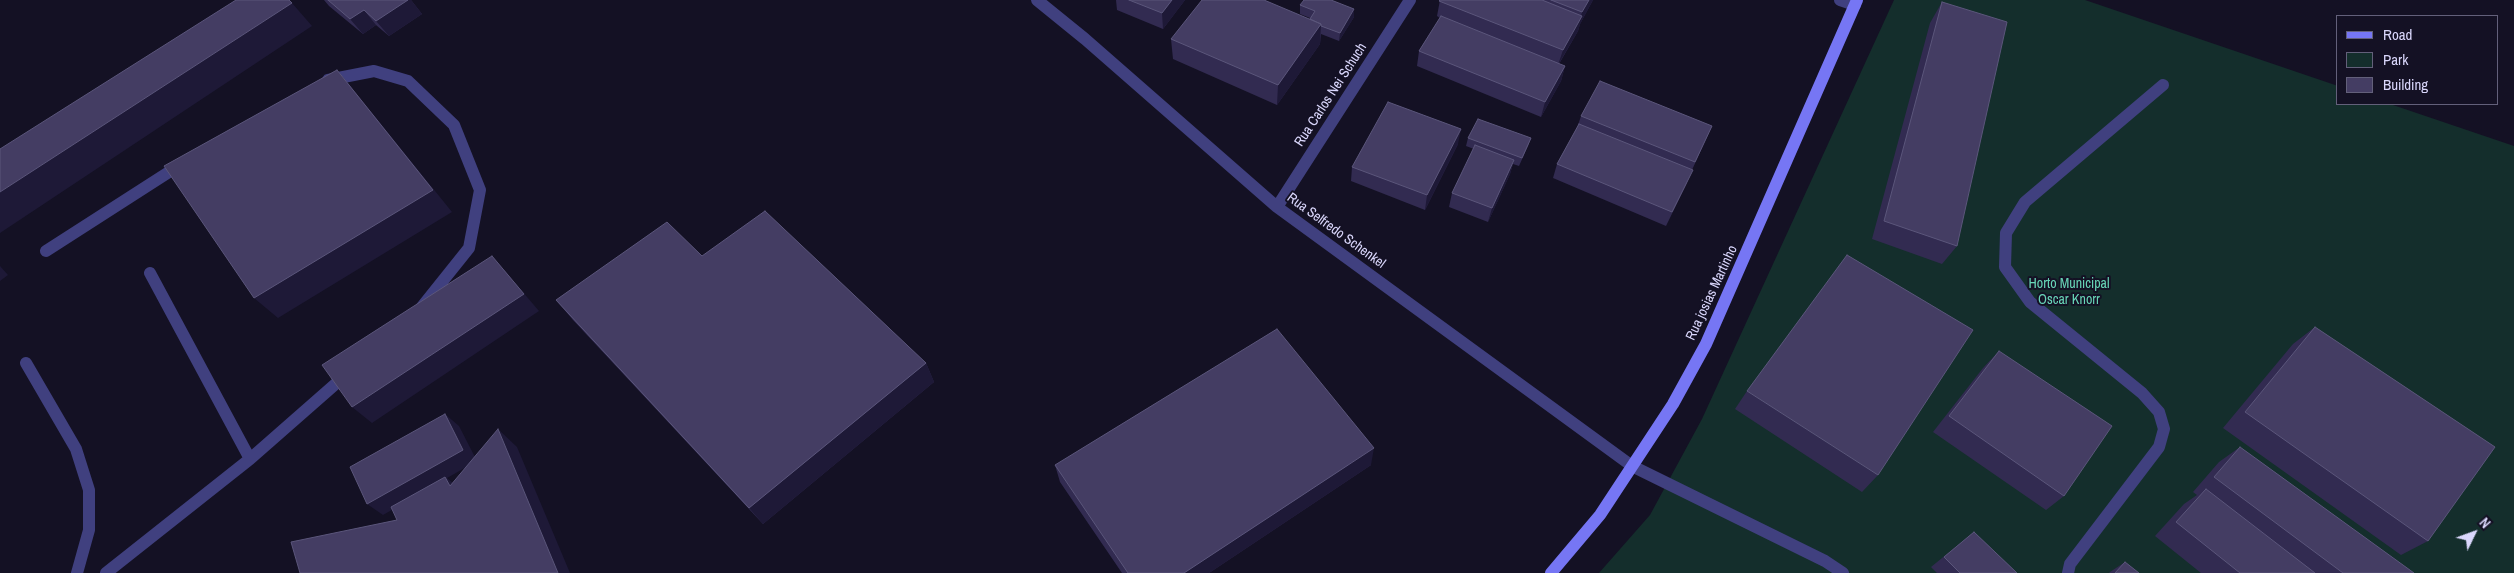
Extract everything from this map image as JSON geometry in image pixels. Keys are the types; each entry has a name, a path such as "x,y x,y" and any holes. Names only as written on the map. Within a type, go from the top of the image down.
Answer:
{"street":[{"name":"Rua Selfredo Schenkel","path":"1037,0 1085,39 1277,207 1632,466 1825,561 1843,573"},
{"name":"Rua Carlos Nei Schuch","path":"1277,207 1410,0"},
{"path":"1840,0 1856,3"},
{"name":"Rua josias Martinho","path":"1550,573 1600,515 1673,404 1706,344 1856,3"},
{"path":"316,85 324,81 374,71 408,80 454,125 480,190 469,248 412,318"},
{"path":"2068,573 2070,564 2159,447 2164,429 2159,412 2142,392 2030,302 2005,267 2006,233 2025,202 2163,85"},
{"path":"46,251 194,156"},
{"path":"150,273 250,459"},
{"path":"106,573 250,459 360,362"},
{"path":"26,363 76,449 89,490 89,530 77,573"}],"green space":[{"name":"Horto Municipal Oscar Knorr","path":"1894,0 2085,0 2336,85 2336,105 2393,105 2514,146 2514,573 1599,573 1650,515 1702,419"}],"building":[{"path":"236,0 289,0 292,3 0,192 0,149"},
{"path":"328,0 408,0 376,21 364,10 350,19"},
{"path":"1129,0 1172,0 1162,13"},
{"path":"1202,0 1264,0 1321,24 1278,85 1171,39"},
{"path":"1304,0 1331,0 1354,9 1340,33 1321,26 1321,24 1310,19 1315,11 1300,5"},
{"path":"1440,0 1542,0 1582,16 1563,50"},
{"path":"1551,0 1589,0 1582,12"},
{"path":"1942,2 2007,22 1957,246 1884,221"},
{"path":"1441,16 1565,66 1545,102 1419,51"},
{"path":"337,70 433,190 254,298 164,166"},
{"path":"1600,81 1712,126 1695,162 1581,116"},
{"path":"1388,102 1461,129 1427,195 1352,167"},
{"path":"1478,119 1531,138 1522,158 1468,138"},
{"path":"1579,124 1693,170 1672,212 1557,164"},
{"path":"1475,145 1514,160 1492,208 1452,193"},
{"path":"765,211 926,363 749,508 556,300 667,222 702,256"},
{"path":"1847,255 1973,330 1878,475 1747,391"},
{"path":"492,256 524,294 352,407 322,365"},
{"path":"2315,327 2495,447 2428,541 2245,412"},
{"path":"1277,329 1374,448 1184,573 1128,573 1055,465"},
{"path":"1999,351 2112,426 2064,496 1949,416"},
{"path":"445,414 463,450 367,504 350,467"},
{"path":"498,429 558,573 300,573 291,542 397,520 391,507 445,477 450,486"},
{"path":"2240,447 2414,573 2343,573 2214,477"},
{"path":"2206,489 2315,573 2240,573 2176,522"},
{"path":"1974,532 2017,573 1960,573 1944,557"},
{"path":"2125,562 2139,573 2115,573"}]}
